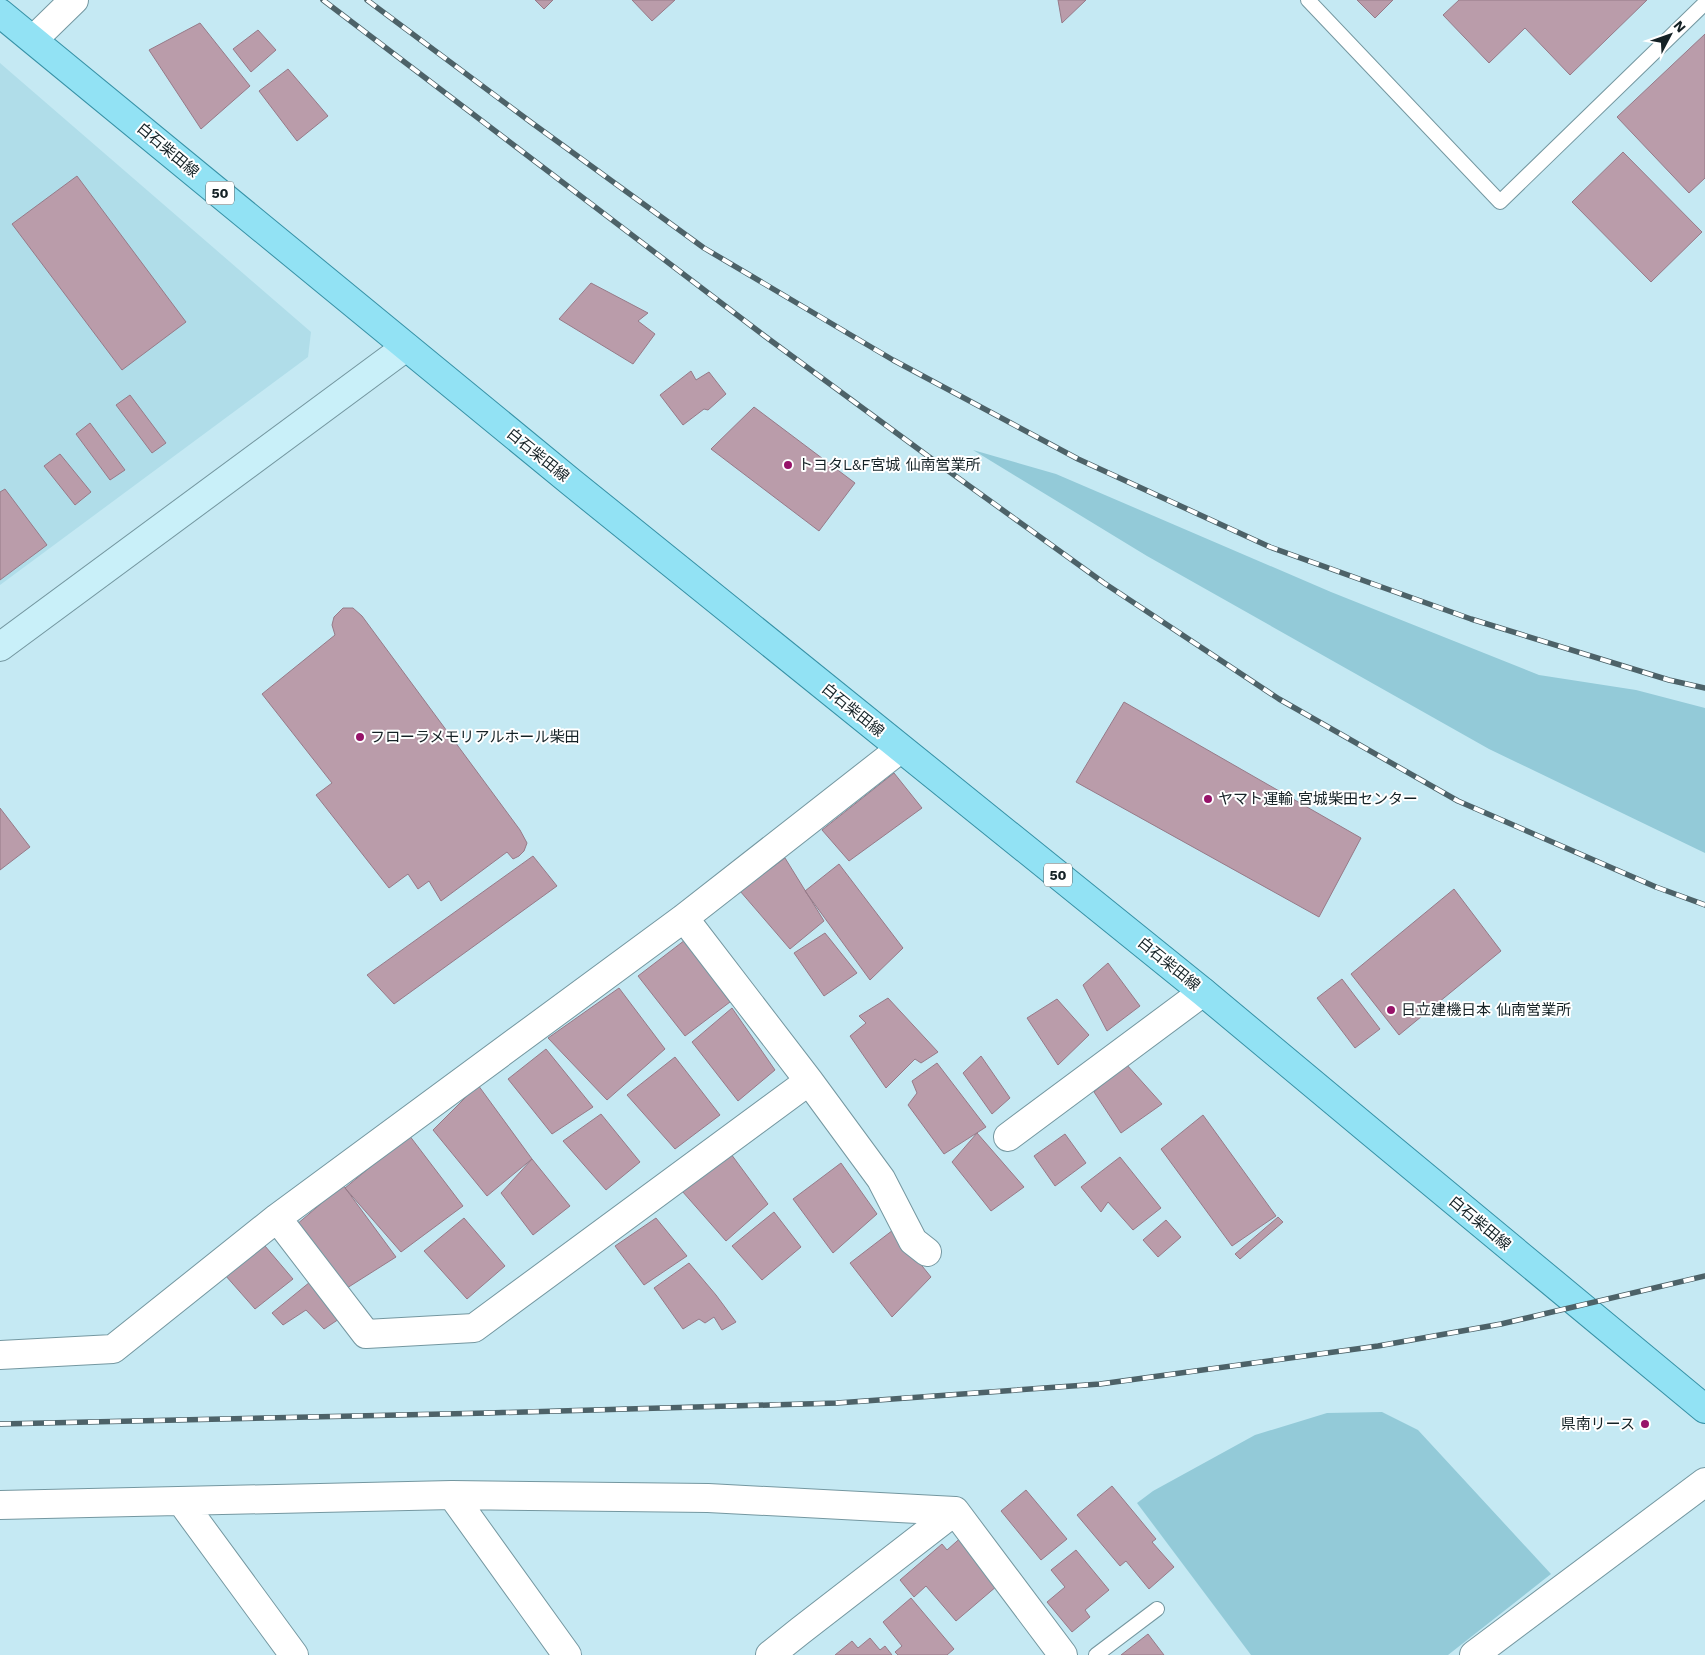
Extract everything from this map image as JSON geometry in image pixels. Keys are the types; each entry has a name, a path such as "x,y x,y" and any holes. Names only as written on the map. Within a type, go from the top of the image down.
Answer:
{"main road":[{"name":"白石柴田線","path":"0,12 406,347 900,749 1203,992 1705,1408"}],"street":[{"path":"34,40 74,0"},
{"path":"0,647 406,347"},
{"path":"0,1355 113,1349 277,1218 684,918 900,749"},
{"path":"684,918 881,1179 913,1241 927,1252"},
{"path":"1008,1137 1203,992"},
{"path":"277,1218 366,1334 474,1328 808,1081"},
{"path":"1474,1655 1705,1482"},
{"path":"452,1495 567,1655"},
{"path":"0,1505 452,1495 708,1498 955,1511"},
{"path":"181,1501 294,1655"},
{"path":"770,1655 955,1511"},
{"path":"955,1511 1063,1655"}],"lane":[{"path":"1308,0 1500,202 1705,3"},
{"path":"1096,1655 1157,1609"}],"shaded area":[{"path":"0,63 311,332 308,357 0,585"},
{"path":"973,450 1056,474 1331,592 1539,675 1636,690 1705,708 1705,853 1489,749 1147,556"},
{"path":"1382,1412 1418,1430 1551,1574 1448,1655 1251,1655 1137,1503 1153,1491 1255,1435 1327,1413"}],"building":[{"path":"535,0 553,0 544,9"},
{"path":"632,0 675,0 652,21"},
{"path":"1058,0 1086,0 1062,23"},
{"path":"1357,0 1393,0 1375,18"},
{"path":"1459,0 1647,0 1570,75 1525,28 1489,63 1443,15"},
{"path":"200,23 250,86 201,129 149,50"},
{"path":"258,30 276,50 251,72 233,49"},
{"path":"1705,34 1705,178 1689,193 1617,117"},
{"path":"288,69 328,116 297,141 259,91"},
{"path":"1623,152 1702,232 1651,282 1572,202"},
{"path":"77,176 186,322 122,370 12,224"},
{"path":"591,283 648,313 638,321 655,334 633,364 559,319"},
{"path":"691,371 696,380 709,372 726,394 708,410 704,409 683,425 660,395"},
{"path":"130,395 166,443 152,453 116,405"},
{"path":"754,407 855,483 819,531 711,449"},
{"path":"90,423 125,470 110,480 76,434"},
{"path":"60,454 91,492 75,505 44,466"},
{"path":"5,489 47,545 0,580 0,492"},
{"path":"343,608 353,608 362,616 520,830 527,843 524,851 519,856 513,859 507,852 441,901 429,881 418,889 408,874 389,888 316,795 332,783 262,694 335,635 332,625 334,617"},
{"path":"1124,702 1361,838 1319,917 1076,782"},
{"path":"894,773 922,808 849,861 822,830"},
{"path":"0,808 30,847 0,870"},
{"path":"533,856 557,886 394,1004 367,975"},
{"path":"785,858 824,921 790,949 740,891"},
{"path":"839,864 903,948 870,980 805,891"},
{"path":"1454,889 1501,951 1399,1035 1351,974"},
{"path":"825,933 857,973 824,996 794,953"},
{"path":"685,940 730,1002 685,1036 638,976"},
{"path":"1108,963 1140,1006 1107,1031 1083,985"},
{"path":"1342,979 1380,1029 1355,1048 1317,998"},
{"path":"619,988 665,1049 607,1100 548,1038"},
{"path":"888,998 938,1052 921,1063 915,1059 886,1088 850,1036 866,1023 859,1016"},
{"path":"1057,999 1089,1035 1058,1065 1027,1018"},
{"path":"732,1008 775,1070 738,1101 692,1042"},
{"path":"546,1049 593,1107 552,1134 508,1079"},
{"path":"981,1056 1010,1098 992,1114 963,1073"},
{"path":"675,1057 720,1115 675,1149 627,1095"},
{"path":"937,1063 986,1127 944,1154 908,1105 917,1093 912,1081"},
{"path":"1126,1064 1162,1104 1121,1133 1094,1092"},
{"path":"478,1085 532,1159 487,1196 433,1130"},
{"path":"601,1114 640,1162 606,1190 563,1141"},
{"path":"1203,1115 1276,1216 1232,1246 1161,1149"},
{"path":"977,1133 1024,1187 991,1211 952,1162"},
{"path":"1065,1134 1086,1163 1055,1186 1034,1156"},
{"path":"409,1135 463,1206 401,1252 345,1188"},
{"path":"731,1154 768,1204 726,1241 682,1191"},
{"path":"1120,1157 1161,1208 1133,1230 1108,1202 1101,1212 1081,1187"},
{"path":"532,1159 570,1206 533,1235 501,1193"},
{"path":"841,1163 877,1214 833,1253 793,1199"},
{"path":"343,1185 396,1257 347,1288 296,1225"},
{"path":"774,1212 801,1247 762,1280 732,1246"},
{"path":"1278,1217 1283,1222 1240,1259 1235,1254"},
{"path":"464,1218 505,1266 467,1299 424,1251"},
{"path":"656,1218 687,1256 644,1285 615,1246"},
{"path":"1166,1220 1181,1237 1158,1257 1143,1240"},
{"path":"893,1230 931,1277 892,1317 850,1263"},
{"path":"265,1246 293,1279 255,1309 225,1275"},
{"path":"689,1263 736,1322 722,1330 714,1317 705,1323 699,1319 683,1329 654,1288"},
{"path":"310,1282 339,1319 324,1329 306,1310 283,1325 272,1313"},
{"path":"1112,1486 1156,1539 1152,1542 1174,1567 1149,1589 1126,1561 1120,1566 1077,1515"},
{"path":"1026,1490 1067,1539 1041,1560 1001,1511"},
{"path":"965,1534 1004,1580 956,1621 926,1586 914,1597 900,1580 942,1544 947,1550"},
{"path":"1076,1550 1109,1590 1085,1610 1090,1617 1072,1632 1047,1602 1065,1587 1051,1570"},
{"path":"911,1598 954,1649 947,1655 898,1655 895,1652 902,1646 883,1622"},
{"path":"1148,1634 1164,1655 1121,1655"},
{"path":"870,1638 880,1650 885,1646 892,1655 835,1655 852,1641 858,1648"}],"railway":[{"path":"323,0 766,337 936,462 1104,583 1279,699 1458,801 1656,887 1705,905"},
{"path":"367,0 704,248 893,360 1078,459 1270,547 1471,619 1669,680 1705,688"},
{"path":"0,1424 837,1403 1100,1384 1378,1346 1501,1324 1705,1276"}],"place":[{"name":"トヨタL&F宮城 仙南営業所","path":"788,465"},
{"name":"フローラメモリアルホール柴田","path":"360,737"},
{"name":"ヤマト運輸 宮城柴田センター","path":"1208,799"},
{"name":"日立建機日本 仙南営業所","path":"1391,1010"},
{"name":"県南リース","path":"1645,1424"}]}
